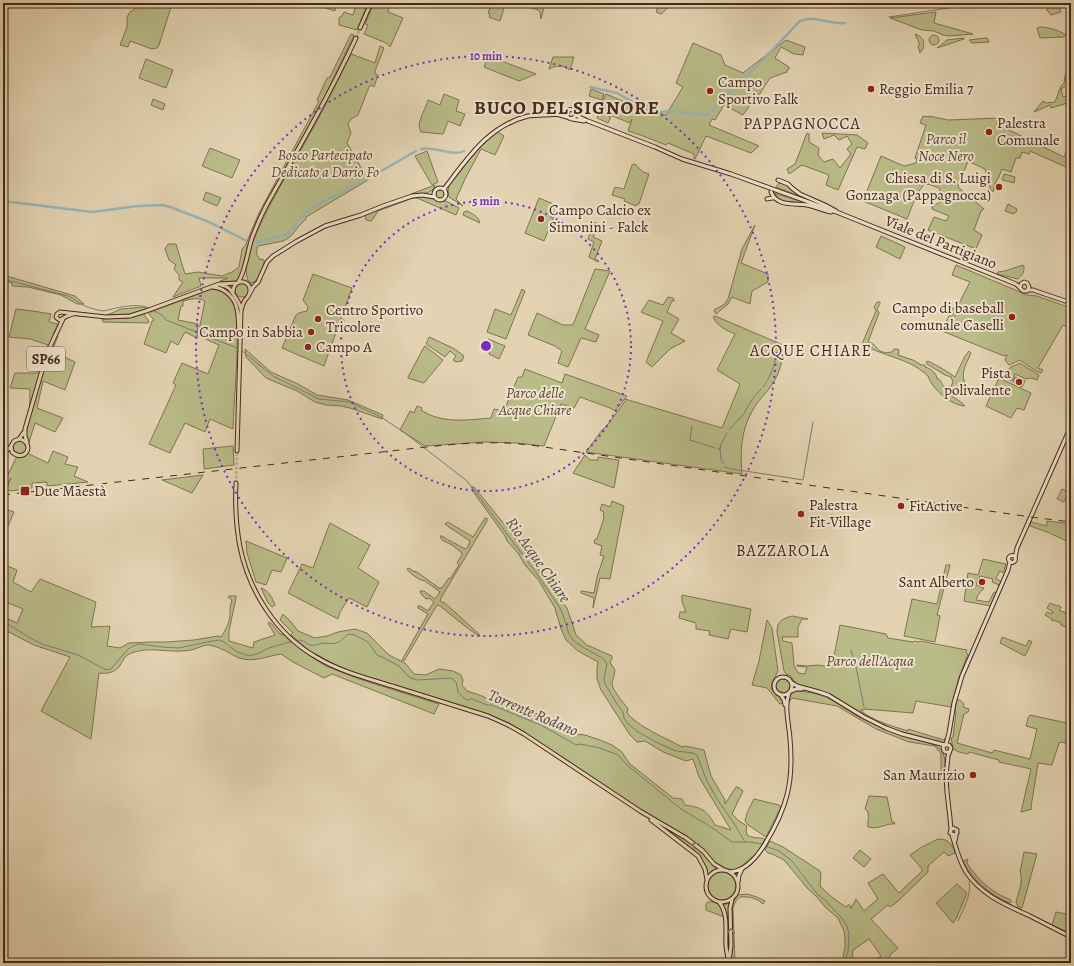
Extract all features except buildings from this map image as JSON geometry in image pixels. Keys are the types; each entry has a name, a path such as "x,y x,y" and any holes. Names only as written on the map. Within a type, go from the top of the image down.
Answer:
{"main road":[{"path":"360,28 371,3"},
{"path":"233,292 233,288 242,276 250,244 259,220 322,106 356,38"},
{"path":"444,189 481,142 509,123 540,114 565,113 570,110 573,110 578,117 588,121"},
{"path":"568,112 568,117"},
{"path":"556,114 572,119 588,121"},
{"path":"572,119 575,117 575,114"},
{"name":"Viale del Partigiano","path":"588,121 682,159 730,174 841,213 1020,286"},
{"path":"778,180 788,184 798,193 841,213"},
{"path":"241,312 243,303 259,280 267,262 273,256 297,241 325,226 361,215 402,199 435,192 438,188 444,189"},
{"path":"422,195 435,197 439,200 444,199 446,194 444,189"},
{"path":"435,192 435,197"},
{"path":"771,192 776,199 783,203 806,205 841,213"},
{"path":"768,199 776,199"},
{"path":"244,269 245,278 250,289 250,293"},
{"path":"73,314 60,320 56,317 60,312 106,316 135,315 222,283 243,282 247,284 254,284 259,280"},
{"path":"1025,282 1028,284 1028,288 1026,291 1023,291 1020,286 1025,282"},
{"path":"216,285 227,286 233,292 240,305 241,312 237,451"},
{"path":"212,287 225,290 236,306 240,342"},
{"path":"1028,288 1071,303"},
{"path":"236,298 246,298"},
{"path":"63,313 63,318"},
{"name":"SP66","path":"26,429 47,353 63,318"},
{"name":"SP66","path":"58,319 60,327"},
{"path":"1011,562 1016,561 1014,557 1071,426"},
{"path":"3,453 11,447 14,441 19,439 26,429"},
{"path":"3,453 12,452 19,456 24,455 28,450 25,436 26,429"},
{"path":"19,439 23,439 26,442"},
{"path":"11,447 12,452"},
{"path":"236,483 238,533 246,568 254,589 262,604 297,644 315,657 349,673 488,716 508,725 640,811 689,840 703,851 714,864 730,872 736,877 738,882"},
{"path":"1014,557 1010,557 1011,562 1008,570 960,682 951,714 949,733 951,749 949,752 947,765 946,787 950,818 950,833 955,843 960,861 973,881 984,892 1071,938"},
{"path":"729,963 731,945 730,908 732,900 738,891 738,875 742,869 754,859 769,838 783,810 790,782 791,753 786,709 784,700 774,688 774,683 778,678 786,677 792,683 805,689 828,695 856,713 879,725 902,734 950,746"},
{"path":"786,709 786,700 792,687 792,683"},
{"path":"780,694 784,695 796,689 805,689"},
{"path":"947,765 944,750 949,733"},
{"path":"934,742 949,752"},
{"path":"640,811 698,856 705,869 707,880 706,888 708,894 713,900 719,902 732,900"},
{"path":"950,818 957,831 955,843"},
{"path":"951,830 952,828 955,828"},
{"path":"952,835 955,835 956,833"},
{"path":"730,872 742,869"},
{"path":"707,880 714,872 724,870"},
{"path":"719,902 725,915 726,944 729,963"}],"green space":[{"path":"136,3 172,4 157,48 152,49 130,41 128,47 120,45 127,27 127,17 130,12 134,10"},
{"path":"310,3 336,3 335,11"},
{"path":"356,3 368,3 357,30 339,25 339,18 344,12 353,15"},
{"path":"374,3 390,3 388,12 403,18 390,47 386,43 364,34 368,25 365,24"},
{"path":"492,3 505,5 500,21 489,17 490,14 488,13"},
{"path":"514,3 545,3 541,19 540,12 538,10"},
{"path":"659,3 673,3 661,14 656,12"},
{"path":"1047,3 1058,3 1061,12 1051,15 1047,10"},
{"path":"936,12 934,23 973,34 943,35 934,31 922,30 890,18"},
{"path":"1041,27 1066,35 1064,37 1040,38 1037,28"},
{"path":"351,34 354,35 324,98 258,218 247,248 241,274 238,280 226,282 220,281 228,278 199,278 201,286 173,297 183,282 179,280 179,275 174,269 176,265 169,260 165,249 168,244 176,244 185,274 198,272 222,276 239,267 242,249 245,246 259,213 319,101 317,100 327,78 330,77"},
{"path":"915,34 922,38 924,44 920,53 918,46 920,45"},
{"path":"932,35 936,35 938,36 938,44 932,45 929,42 929,38"},
{"path":"986,38 989,42 972,43 969,40"},
{"path":"964,39 937,48 947,40"},
{"path":"786,40 805,47 803,55 794,54 781,47 775,58 789,67 787,72 770,78 755,101 743,115 724,105 715,120 712,119 709,125 759,146 751,153 706,136 694,159 694,154 668,143 666,145 628,131 632,119 630,123 598,110 606,94 637,107 666,115 683,87 676,83 693,43 721,55 725,65 743,73"},
{"name":"Bosco Partecipato Dedicato a Dario Fo","path":"380,46 384,48 375,71 375,74 378,75 374,87 371,85 369,87 358,115 351,119 348,124 351,133 347,143 368,180 306,217 306,219 287,239 258,246 256,253 260,260 264,260 264,267 259,278 250,283 246,274 247,261 258,229 351,54 375,63"},
{"path":"488,56 536,74 519,81 484,67"},
{"path":"553,57 574,57 570,70 560,66 549,69"},
{"path":"146,59 173,70 166,88 139,78"},
{"path":"1071,70 1071,83 1061,89 1063,97 1070,95 1071,102 1051,108 1050,105 1034,112 1043,101 1046,103 1055,102 1061,86 1064,83 1066,73"},
{"path":"591,89 604,94 602,100 589,96"},
{"path":"444,94 459,100 456,111 465,114 460,126 448,121 443,134 421,132 419,123 428,100 440,105"},
{"path":"153,99 165,104 163,110 151,105"},
{"path":"599,112 611,117 608,123 597,118"},
{"name":"Parco il Noce Nero","path":"923,116 948,120 999,118 997,124 1064,157 1071,144 1071,166 1068,168 1030,151 1029,154 1022,152 1020,158 1016,158 1011,172 1002,169 993,192 990,190 985,169 968,161 958,187 984,209 981,211 974,230 982,235 976,249 928,230 934,217 946,221 949,216 932,209 932,207 940,202 941,193 939,188 928,184 923,186 912,205 907,219 863,201 881,156 904,166 916,163 917,159 915,158 926,125 920,123"},
{"path":"498,132 504,136 495,155 481,149 465,179 456,199 463,206 449,197 449,186 478,150"},
{"path":"807,133 809,134 809,142 819,148 818,155 824,162 833,159 840,168 851,154 847,149 852,144 847,136 839,140 834,135 824,139 822,133 857,135 868,143 865,149 857,147 838,190 826,185 829,175 802,165 789,174 787,169 795,164"},
{"path":"210,148 240,160 232,178 202,166"},
{"path":"427,151 438,182 432,185 415,156"},
{"path":"635,164 643,172 649,174 639,204 636,206 624,201 625,199 612,195 615,187 624,189 632,165"},
{"path":"1004,174 1015,177 1014,183 1002,180"},
{"path":"779,183 785,184 825,206 776,187"},
{"path":"435,185 432,191 422,194 411,194"},
{"path":"438,190 442,190 444,194 442,198 438,198 436,196 436,192"},
{"path":"206,192 221,198 217,206 203,200"},
{"path":"774,193 825,209 784,202"},
{"path":"419,196 431,198 440,202 446,201 459,208 456,215 417,198 413,198 378,211 371,221 366,220 365,216 368,213 409,198"},
{"name":"Campo Calcio ex Simonini - Falck","path":"539,198 558,206 544,241 525,233"},
{"path":"1008,204 1017,209 1016,212 1013,214 1005,211"},
{"path":"467,211 477,217 480,223 463,215 464,212"},
{"path":"593,222 599,224 593,237 602,241 595,259 599,261 598,262 589,257 594,242 588,239"},
{"path":"755,225 741,263 768,274 768,282 752,291 750,304 732,297 728,304 716,314 714,310 725,304 728,299 742,249"},
{"path":"881,236 905,247 900,259 876,247"},
{"name":"Campo di baseball comunale Caselli","path":"956,265 1027,295 1037,296 1071,308 1071,327 1069,328 1063,325 1038,368 1043,370 1041,373 1020,360 1009,365 1005,360 1007,355 1004,356 942,331 952,311 951,309 954,308 955,311 944,330 948,332 951,330 949,327 958,309 956,309 970,282 952,275"},
{"path":"1023,265 1023,272 1018,279 997,274 998,272"},
{"path":"595,269 610,271 585,329 599,335 596,342 581,338 568,367 558,363 562,351 555,346 528,335 537,313 563,325 573,325"},
{"name":"Centro Sportivo Tricolore","path":"313,274 352,288 324,366 282,348 296,315 307,311 308,307 303,300"},
{"path":"3,275 75,296 84,304 77,304 61,295 28,287 12,286 12,283 6,282 5,287 3,287"},
{"path":"242,283 247,285 249,290 247,295 242,297 237,295 235,290 237,285"},
{"path":"212,289 224,293 233,302 237,313 237,356 233,429 210,419 205,432 185,423 170,453 149,444 176,385 173,383 182,363 208,374 219,345 199,336 205,301 192,299 183,301 183,306 181,306 178,320 198,324 197,338 185,332 178,345 171,341 166,353 144,344 152,321 154,320 148,313"},
{"path":"522,289 525,291 506,339 487,332 495,309 511,315"},
{"path":"668,297 673,298 674,301 672,301 667,312 679,319 671,333 685,341 670,349 652,367 646,362 663,321 641,312 649,300 663,305"},
{"path":"877,302 880,302 877,309 879,313 868,342 880,351 887,353 892,352 894,349 898,349 898,355 913,360 921,365 925,365 925,367 935,373 937,379 939,379 947,390 949,391 953,382 951,377 945,375 926,362 928,361 932,363 955,377 965,356 969,351 971,353 963,373 966,387 957,387 952,396 965,406 955,404 943,396 932,384 927,375 911,364 878,352 862,344 876,311 874,307"},
{"path":"143,307 148,309 131,314 107,315 121,309"},
{"path":"16,309 51,314 49,322 58,324 53,334 58,336 52,351 75,362 65,390 43,381 37,408 63,418 55,432 35,423 25,452 48,463 53,451 68,457 65,464 78,467 74,476 88,482 47,486 47,482 32,483 32,488 11,491 6,489 11,478 3,491 3,485 18,454 13,450 13,446 19,441 23,441 27,428 29,409 30,389 10,388 15,373 37,373 48,345 30,339 9,337"},
{"path":"144,314 149,322 148,323 103,322 102,319 128,318"},
{"name":"Parco delle Acque Chiare","path":"715,316 783,345 782,361 777,377 756,405 746,424 741,449 742,474 586,452 626,400 625,399 722,428 740,384 717,370 735,334 720,326 713,317"},
{"path":"429,337 455,349 464,356 462,361 456,362 453,360 456,356 450,351 445,357 426,344"},
{"path":"488,339 505,346 499,359 489,354 490,350 484,347"},
{"path":"425,346 443,360 424,383 408,377"},
{"path":"245,349 271,372 298,384 317,395 348,400 383,415 382,419 350,408 315,402 297,391 266,378 246,357"},
{"path":"1020,363 1039,375 1037,380 1031,378 1026,379 1015,374 1012,381 1001,376 1011,367"},
{"name":"Parco delle Acque Chiare","path":"525,369 562,383 565,374 627,396 615,411 580,397 574,408 561,404 544,446 484,442 425,446 400,430 410,411 414,413 417,406 429,414 446,419 464,420 491,418 494,409 504,411 518,377 522,377"},
{"name":"Pista polivalente","path":"1015,377 1025,381 1022,387 1013,382"},
{"path":"999,378 1031,393 1024,410 1017,408 1011,418 986,406"},
{"path":"233,446 234,465 204,469 203,449"},
{"path":"585,455 590,460 598,460 598,457 619,460 614,488 573,473"},
{"path":"203,475 192,493 162,480"},
{"path":"472,487 474,487 518,541 536,565 549,587 567,608 576,635 587,645 612,656 610,662 615,670 612,686 628,709 627,713 645,728 682,747 685,746 704,750 711,776 725,800 725,804 736,787 743,791 732,814 747,826 747,835 765,839 757,853 739,868 731,870 714,862 700,846 681,833 637,808 509,723 485,713 345,670 310,651 291,635 293,633 280,620 283,614 298,631 315,638 355,629 367,633 389,655 405,663 414,674 426,675 439,669 453,671 461,675 463,680 462,685 467,691 494,702 501,702 526,714 533,712 568,729 569,733 585,735 612,745 621,751 630,764 673,798 682,799 685,805 703,810 715,825 731,830 699,777 693,759 686,761 663,752 645,741 637,742 630,735 601,690 597,679 598,662 578,651 566,640 555,608 539,581 507,541 472,490"},
{"path":"1062,489 1069,492 1064,502 1057,499"},
{"path":"612,501 624,506 610,579 600,578 593,608 594,598 581,593 581,591 594,593 597,577 604,556 600,555 602,546 594,543 595,539 597,539 604,518 604,512 600,510 602,504 610,507"},
{"path":"3,508 14,512 5,533 3,532"},
{"path":"831,515 838,516 837,524 830,523"},
{"path":"485,518 487,518 487,521 440,601 445,603 480,635 479,636 470,630 437,605 404,661 402,660 428,614 418,608 418,606 428,611 434,602 429,598 426,599 420,591 424,591 435,599 440,592 425,581 410,573 407,569 409,568 417,572 439,588 442,588 459,565 457,563 462,553 452,545 442,540 440,536 465,549 468,547 470,541 445,524 448,522 473,537"},
{"path":"1047,521 1071,524 1071,543 1030,526 1031,522 1047,526"},
{"path":"330,523 370,545 358,568 379,582 367,607 349,598 340,612 338,619 288,593 302,564 313,568"},
{"path":"246,541 287,558 281,572 272,570 266,585 256,582 247,553"},
{"path":"983,559 1006,564 1003,573 1000,571 996,578 1001,582 999,585 992,582 993,579 980,576 976,585 984,588 976,600 989,602 994,592 997,593 991,606 964,601 968,573 978,575"},
{"path":"3,564 17,570 13,582 31,592 40,579 96,602 91,627 110,626 107,646 120,648 129,643 167,642 218,636 221,637 229,622 232,600 228,597 236,596 229,631 229,641 253,648 254,642 275,635 268,623 270,622 280,634 285,635 303,651 326,666 359,679 439,704 434,714 332,674 324,678 281,654 250,660 239,658 224,650 208,645 185,651 145,650 127,655 119,667 112,672 99,673 91,739 41,711 70,657 34,645 3,629 3,618 17,623 23,609 3,601"},
{"path":"946,565 950,565 937,615 940,616 935,642 904,636 912,599 937,604"},
{"path":"261,588 270,595 275,605 272,607 268,603"},
{"path":"682,595 751,609 747,632 731,629 728,639 709,635 710,631 696,629 696,623 679,618 680,612 686,612 682,602"},
{"path":"1050,603 1057,606 1058,605 1061,607 1059,610 1066,613 1067,610 1071,612 1071,627 1069,626 1068,628 1061,625 1061,623 1051,620 1052,619 1045,615 1047,612 1052,614 1053,612 1047,608"},
{"name":"Parco dell'Acqua","path":"792,616 808,619 802,619 798,627 798,637 782,637 783,641 792,643 794,665 798,673 805,674 807,667 797,665 832,667 840,625 886,634 888,638 913,642 920,641 967,650 966,652 968,654 959,677 951,707 916,701 913,713 864,709 860,710 877,720 908,731 908,729 944,740 946,738 944,743 938,743 899,731 877,722 851,708 832,695 819,690 797,685 790,675 787,675 784,671 777,632 779,623 785,618"},
{"path":"767,620 772,628 778,671 772,683 771,689 782,699 783,703 780,704 767,688 752,685 759,661"},
{"path":"1002,637 1026,646 1029,640 1032,642 1025,656 1000,643"},
{"path":"783,679 788,681 790,686 788,691 783,693 778,691 776,686 778,681"},
{"path":"796,691 813,693 829,698 857,716 886,730 935,745 943,753 945,760 945,772 941,773 941,754 935,746 909,742 876,729 837,706 792,698 789,702 790,695"},
{"path":"957,700 960,700 964,704 963,707 969,709 968,712 964,714 957,743 992,753 994,750 1030,759 1037,729 1026,726 1030,715 1071,724 1071,745 1062,742 1059,743 1052,765 1038,763 1031,807 1032,809 1021,812 1031,769 999,762 999,760 969,752 968,754 959,752 953,749 951,738 953,737"},
{"path":"869,796 887,797 892,822 895,824 888,824 876,828 868,827 868,812 865,809"},
{"path":"754,799 779,805 781,807 766,837 748,825 745,821"},
{"path":"659,824 700,850 718,869 712,871 708,875 705,866 695,852"},
{"path":"938,839 945,840 950,843 955,853 948,856 944,852 928,866 928,872 897,902 890,907 888,905 871,919 898,948 889,956 895,963 872,963 881,956 869,939 853,950 852,958 854,963 842,963 845,938 844,931 838,918 808,889 784,860 768,853 765,850 770,841 783,847 820,871 820,886 835,900 846,907 850,905 851,909 856,899 864,911 878,899 868,883 883,874 899,893 922,871 910,855"},
{"path":"860,850 871,859 864,867 853,858"},
{"path":"1024,852 1037,854 1022,908 1018,907 1016,902 1021,883 1020,872"},
{"path":"968,859 967,863 981,880 998,894 1011,900 1011,902 1009,903 994,895 977,881 963,861"},
{"path":"722,872 732,876 736,886 732,896 722,900 712,896 708,886 712,876"},
{"path":"957,884 967,893 953,923 936,903"},
{"path":"747,894 765,901 763,904 753,898 741,897 734,905 735,963 731,963 732,906 738,895"},
{"path":"708,902 715,902 722,911 724,917 706,910 706,904"},
{"path":"730,903 729,952 727,915 723,905"},
{"path":"1056,912 1071,915 1071,924 1068,932 1052,925"},
{"path":"774,958 794,963 772,963"}],"waterway":[{"path":"889,17 949,8"},
{"path":"590,87 617,93 651,111 671,111 706,115 714,109 800,21 812,19 833,23 845,23"},
{"path":"421,149 426,148 455,153 464,151"},
{"path":"256,242 285,235 311,208 369,178 416,151"},
{"path":"3,201 92,212 138,206 162,205 209,222 245,240"},
{"name":"Rio Acque Chiare","path":"3,279 68,296 85,306 101,311 133,306 144,306 149,308"},
{"name":"Rio Acque Chiare","path":"152,310 162,315 166,320 237,348"},
{"name":"Rio Acque Chiare","path":"242,351 273,376 319,399 349,402 381,417 405,433 467,481 535,571 560,608 569,634 574,641 602,658 607,664 604,678 605,684 623,712 624,718 628,724 638,732 660,744 676,751 693,753 697,755 706,779 717,799 745,842"},
{"path":"763,387 768,380 776,358"},
{"path":"729,430 743,415 753,398 761,389"},
{"path":"725,466 726,468 803,480 813,422"},
{"path":"692,426 690,440 715,448"},
{"path":"720,449 727,433"},
{"path":"718,448 720,449 723,463"},
{"name":"Torrente Rodano","path":"3,621 42,644 78,655 106,670 111,669 128,649 139,644 179,648 219,640 237,652 250,656 269,648 293,641"},
{"name":"Torrente Rodano","path":"296,641 302,640 308,644 317,645 341,641 348,634 355,635 368,642 377,655 399,666 411,678 417,680 451,678 456,682 458,692 467,700 472,699 487,705 492,705 541,725 576,745 580,744 600,748 618,755 627,765 681,809 732,842 762,844"},
{"path":"851,650 864,707"},
{"name":"Torrente Rodano","path":"765,846 779,851 792,861 818,895 825,900 841,917 847,926 849,934 848,951 845,963"},
{"path":"958,921 968,897 970,887 969,882"}],"tunnel":[{"path":"356,38 360,28"},
{"path":"236,483 237,451"}],"railway":[{"path":"3,495 426,447 500,443 537,446 1071,522"}],"place":[{"name":"Reggio Emilia 7","path":"871,89"},
{"name":"Campo Sportivo Falk","path":"710,91"},
{"name":"Palestra Comunale","path":"989,132"},
{"name":"Chiesa di S. Luigi Gonzaga (Pappagnocca)","path":"999,187"},
{"name":"Campo Calcio ex Simonini - Falck","path":"541,219"},
{"name":"Campo di baseball comunale Caselli","path":"1012,317"},
{"name":"Centro Sportivo Tricolore","path":"318,319"},
{"name":"Campo in Sabbia","path":"311,332"},
{"name":"Campo A","path":"308,347"},
{"name":"Pista polivalente","path":"1019,382"},
{"name":"Due Maestà","path":"25,491"},
{"name":"FitActive","path":"901,506"},
{"name":"Palestra Fit-Village","path":"801,514"},
{"name":"Sant Alberto","path":"982,582"},
{"name":"San Maurizio","path":"973,775"}],"district":[{"name":"BUCO DEL SIGNORE","path":"567,108"},
{"name":"PAPPAGNOCCA","path":"802,124"},
{"name":"ACQUE CHIARE","path":"811,351"},
{"name":"BAZZAROLA","path":"783,551"}]}
